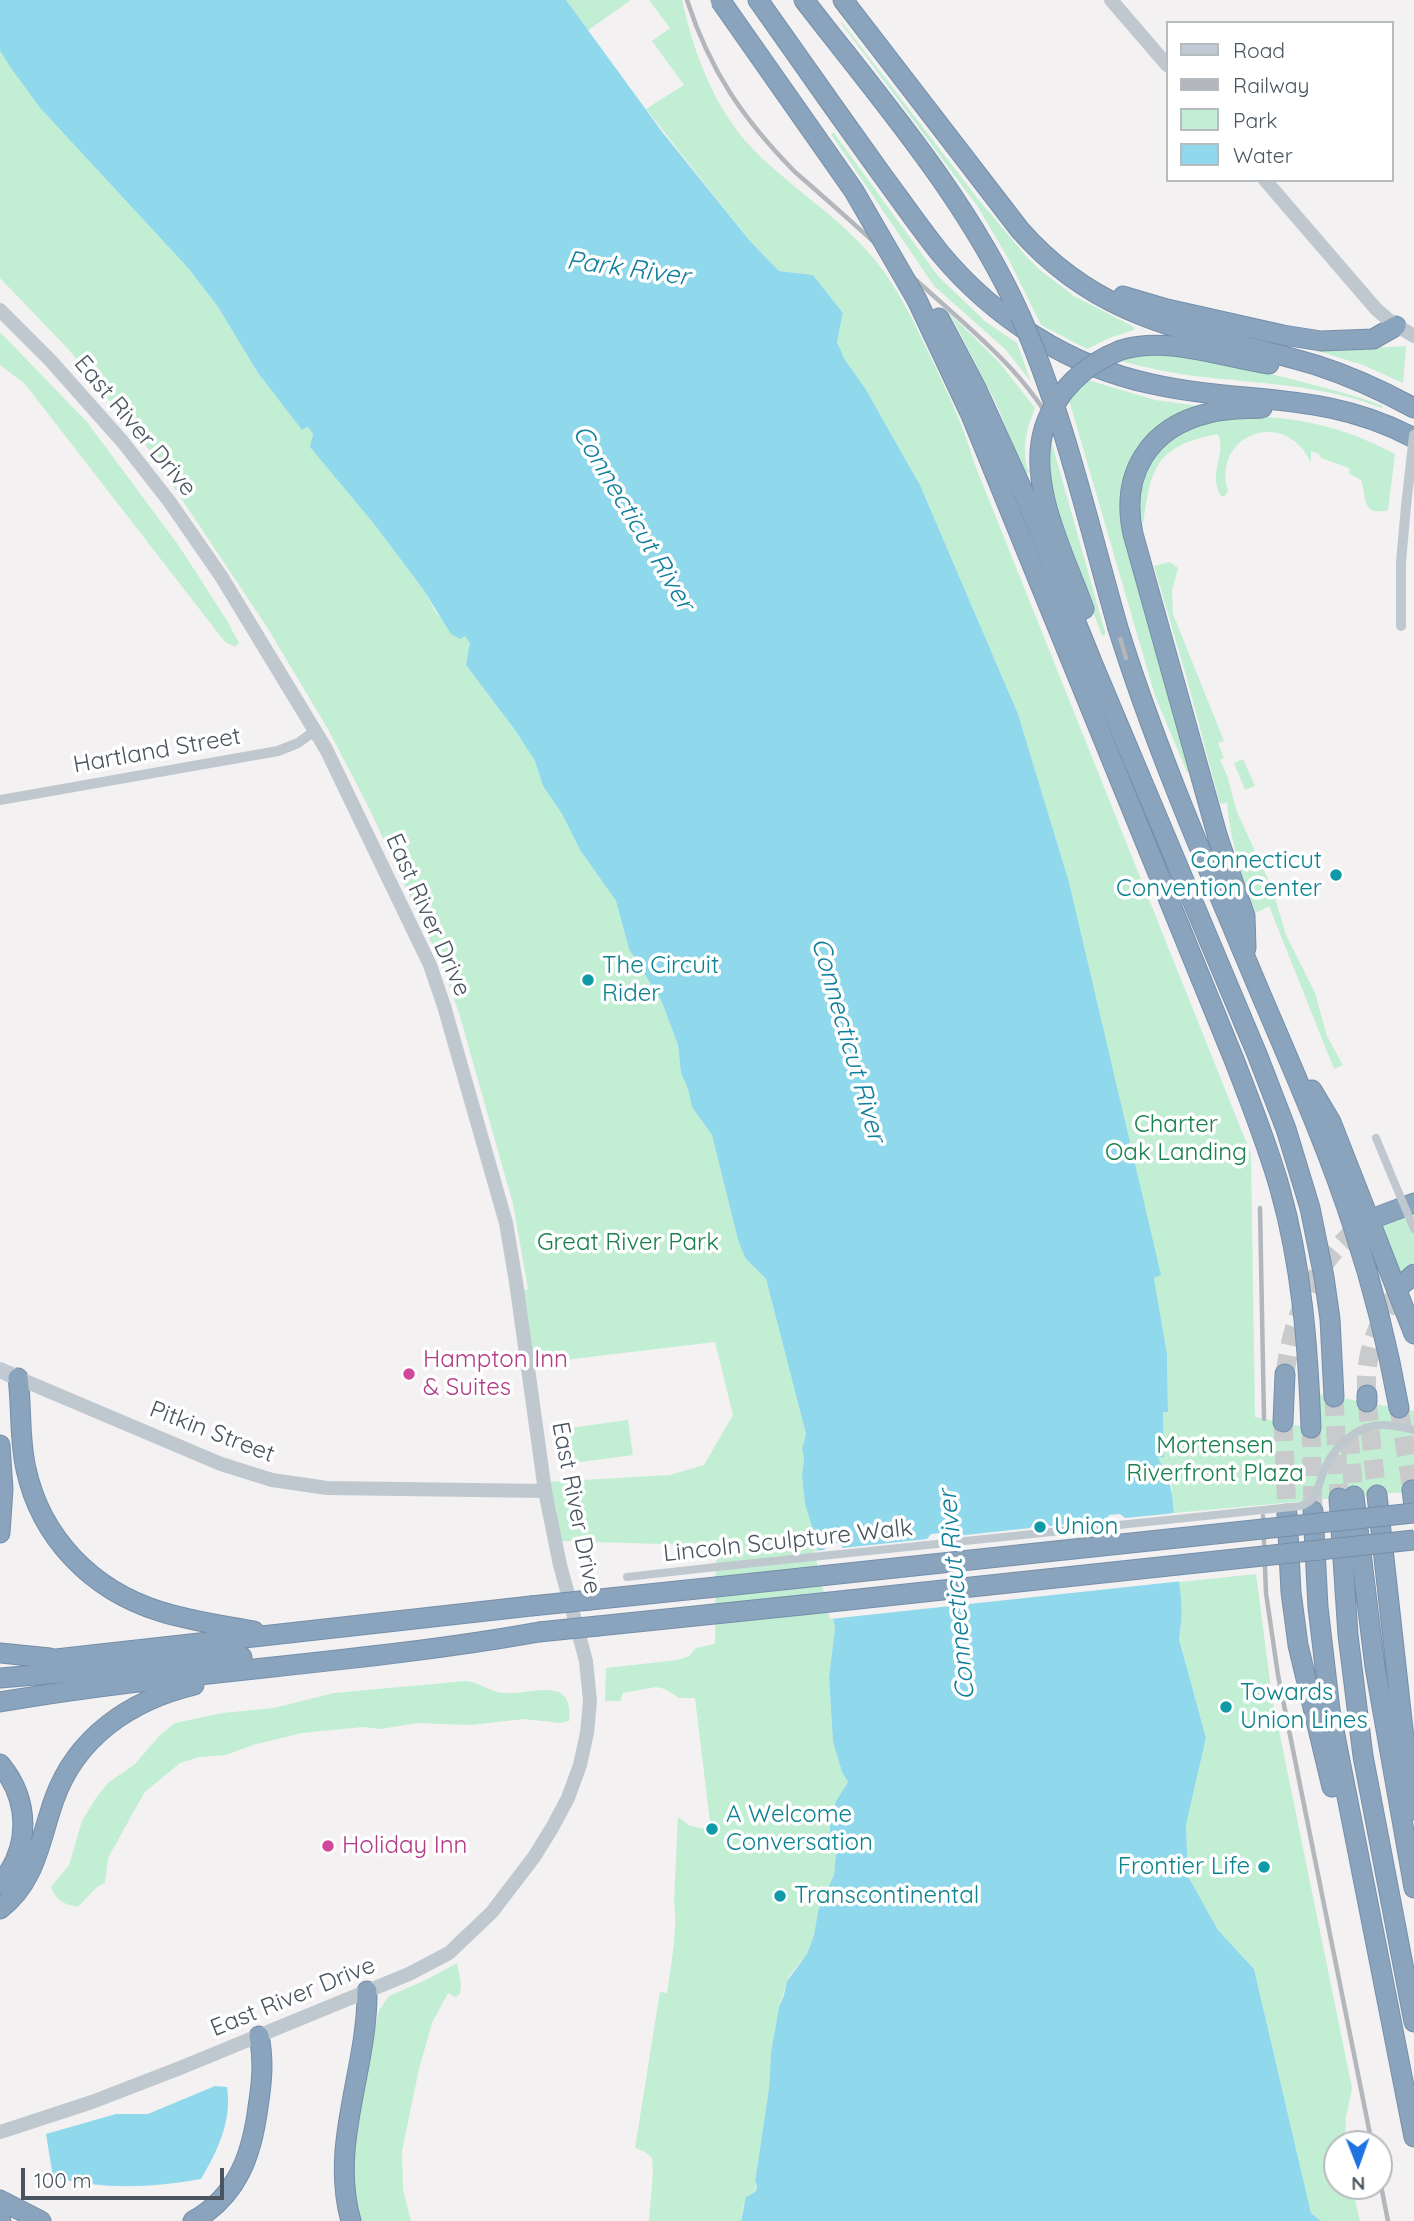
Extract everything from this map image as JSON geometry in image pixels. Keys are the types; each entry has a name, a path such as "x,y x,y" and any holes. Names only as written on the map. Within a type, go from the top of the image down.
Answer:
{"highway":[{"path":"720,0 854,191 917,300 931,310 943,324 1268,1148 1286,1213 1301,1290 1307,1342 1311,1428"},
{"path":"758,0 947,261 990,304 1037,337 1100,369 1152,384 1311,403 1362,415 1414,437"},
{"path":"804,0 949,190 981,239 1007,289 1049,387 1118,628 1146,710 1343,1195 1385,1340 1399,1408"},
{"path":"843,0 1034,246 1080,285 1130,312 1179,329 1326,369 1366,384 1414,408"},
{"path":"1034,246 1049,251 1095,283 1130,298 1283,335 1321,341 1359,341 1373,339 1396,326"},
{"path":"1094,667 1098,654 1096,642 1041,481 1039,450 1044,429 1053,407 1069,385 1091,366 1121,350 1144,346 1166,346 1283,366 1326,369"},
{"path":"1246,959 1245,916 1216,830 1133,534 1129,512 1130,492 1136,468 1148,448 1182,422 1223,410 1277,408 1311,403"},
{"path":"978,412 1035,519 1094,667 1276,1101 1303,1182 1324,1277 1340,1398"},
{"path":"1296,1074 1311,1089 1331,1122 1414,1334"},
{"path":"1377,1217 1414,1203"},
{"path":"9,1374 22,1409 22,1444 31,1487 48,1526 76,1562 107,1587 147,1607 173,1615 275,1635"},
{"path":"1283,1422 1285,1374"},
{"path":"0,1444 3,1489 0,1534"},
{"path":"1377,1495 1414,1829"},
{"path":"1414,1888 1347,1497 1350,1648 1363,1756 1414,2022"},
{"path":"1313,1511 1317,1595 1326,1681 1414,2137"},
{"path":"0,1665 1414,1513"},
{"path":"1287,1514 1292,1601 1301,1663 1337,1807 1355,1842"},
{"path":"0,1678 539,1632 1414,1540"},
{"path":"0,1702 158,1679 427,1650 539,1632"},
{"path":"0,1653 58,1659"},
{"path":"0,1909 20,1889 32,1870 54,1800 65,1776 82,1750 106,1726 125,1712 162,1695 269,1667"},
{"path":"0,1764 17,1790 23,1819 19,1851 0,1884"},
{"path":"351,2221 345,2190 344,2160 348,2121 364,2043 367,1992"},
{"path":"193,2221 209,2211 227,2194 248,2156 262,2082 259,2036"},
{"path":"0,2200 41,2221"}],"street":[{"path":"1111,0 1166,64"},
{"path":"1267,182 1371,304 1396,326 1414,336"},
{"name":"East River Drive","path":"0,310 96,411 169,501 221,576 316,730 422,947 444,1006 507,1230 545,1491 558,1558 589,1680 588,1727 577,1774 566,1802 546,1839 516,1881 479,1926 440,1958 367,1992 259,2036 92,2102 0,2132"},
{"path":"1401,626 1401,562 1414,437"},
{"name":"Hartland Street","path":"0,800 278,751 298,743 316,730"},
{"path":"1376,1138 1414,1229"},
{"name":"Pitkin Street","path":"9,1374 221,1464 272,1480 327,1488 545,1491"},
{"name":"Lincoln Sculpture Walk","path":"627,1577 1297,1506 1314,1497 1328,1461 1351,1436 1368,1427 1381,1425 1414,1430"}],"green space":[{"path":"566,0 631,0 587,31"},
{"name":"Charter Oak Landing","path":"649,0 682,0 701,64 714,94 731,122 761,157 853,236 879,265 911,317 944,384 1251,1154 1255,1417 1319,1430 1319,1394 1414,1411 1414,1491 1174,1513 1171,1481 1157,1458 1164,1457 1163,1411 1168,1411 1167,1354 1154,1277 1160,1275 1069,882 1018,714 920,485 865,388 845,360 837,342 843,313 813,275 779,271 750,241 646,109 684,85 652,41 670,28"},
{"path":"842,22 978,199 1026,256 1074,296 1134,327 1134,330 1087,349 1041,325 1009,260 978,207"},
{"name":"Great River Park","path":"0,51 41,109 189,269 218,307 258,373 303,430 308,427 313,434 311,447 374,524 423,589 437,614 465,635 471,643 466,665 535,761 543,786 562,814 580,850 616,901 629,949 661,1000 678,1045 681,1073 692,1107 712,1135 745,1258 766,1279 806,1434 802,1449 805,1504 835,1628 829,1677 833,1742 842,1772 848,1782 836,1801 830,1818 830,1832 836,1854 834,1875 818,1911 807,1954 789,1976 779,2007 771,2052 756,2188 743,2207 741,2221 649,2221 652,2158 635,2148 660,1992 667,1993 672,1959 678,1817 690,1826 711,1830 695,1698 679,1698 656,1687 623,1693 620,1701 605,1701 606,1668 678,1660 689,1656 696,1648 715,1644 716,1543 560,1541 556,1507 547,1482 670,1475 704,1465 733,1415 715,1342 531,1364 522,1290 528,1289 513,1204 459,1013 443,968 370,810 329,731 267,627 171,483 170,476 69,350 0,278"},
{"path":"834,133 938,276 986,322 1017,343 1031,382 1005,349 934,286 831,134"},
{"path":"950,314 999,362 1035,408 1026,440 1025,456 1029,473 1025,474 996,403"},
{"path":"0,332 87,422 179,546 226,619 239,643 235,647 225,642 25,384 0,365"},
{"path":"1406,346 1403,383 1363,365 1308,348 1350,349"},
{"path":"1143,354 1179,356 1231,365 1333,390 1383,406 1382,408 1312,389 1186,375 1120,361 1124,360 1123,357"},
{"path":"1088,380 1155,400 1193,405 1193,408 1160,425 1136,450 1123,483 1121,501 1122,520 1190,771 1187,772 1155,696 1069,400"},
{"path":"1267,417 1333,428 1395,454 1388,510 1373,511 1369,508 1361,480 1350,474 1349,468 1321,458 1319,454 1311,451 1311,463 1300,446 1286,436 1270,432 1254,434 1240,442 1230,454 1226,471 1228,491 1225,496 1221,496 1216,479 1220,450 1218,434 1181,445 1160,462 1149,488 1143,525 1140,508 1144,477 1151,462 1172,439 1186,430 1210,422"},
{"path":"1051,440 1105,632 1102,636 1056,510 1047,464"},
{"path":"1170,562 1178,568 1172,591 1173,614 1224,741 1218,743 1224,758 1220,760 1237,812 1272,888 1286,935 1315,993 1327,1036 1343,1065 1334,1069 1269,906 1256,913 1241,872 1227,803 1220,804 1154,566"},
{"path":"1243,759 1255,786 1245,790 1234,763"},
{"path":"1414,1209 1414,1261 1401,1275 1379,1221"},
{"path":"628,1420 633,1455 566,1464 562,1429"},
{"path":"1256,1574 1272,1696 1352,2088 1346,2130 1323,2130 1323,2200 1355,2200 1360,2221 1321,2221 1311,2213 1254,1969 1218,1930 1188,1876 1186,1825 1206,1738 1179,1639 1180,1582"},
{"path":"466,1681 503,1693 538,1690 558,1692 565,1697 569,1706 569,1721 561,1723 524,1719 470,1725 417,1723 381,1729 363,1727 302,1733 226,1755 199,1757 180,1763 144,1793 108,1858 105,1883 97,1887 78,1907 61,1901 53,1892 51,1887 69,1865 82,1821 96,1798 108,1783 135,1764 160,1735 175,1723 223,1713 274,1708 334,1693"},
{"path":"457,1963 460,1994 455,1997 448,1993 432,2023 419,2069 402,2151 403,2189 411,2221 358,2221 351,2181 354,2127 379,2010 389,1996"}],"water":[{"path":"0,0 566,0 663,133 750,241 779,271 813,275 843,313 837,342 845,360 865,388 920,485 1018,714 1069,882 1161,1275 1154,1278 1167,1354 1168,1412 1163,1412 1164,1457 1158,1458 1170,1484 1173,1504 1174,1513 1168,1514 1181,1593 1179,1639 1206,1738 1186,1825 1188,1876 1218,1930 1254,1969 1311,2213 1321,2221 741,2221 746,2197 757,2187 755,2182 779,2007 787,1981 807,1954 818,1911 834,1875 836,1854 830,1832 830,1818 836,1801 848,1782 842,1772 833,1742 829,1677 835,1628 805,1504 802,1449 806,1434 766,1279 745,1258 712,1135 692,1107 681,1073 678,1045 661,1000 629,949 616,901 580,850 562,814 543,786 535,761 466,665 470,643 465,636 460,639 451,634 423,589 374,524 310,447 313,434 308,427 302,430 258,373 218,307 189,269 41,109 11,68 0,51"},
{"path":"215,2086 227,2087 227,2112 218,2146 201,2179 164,2184 109,2186 53,2177 46,2134 116,2114 148,2114"}],"pier":[{"path":"1177,1513 1172,1517 1183,1581 830,1619 814,1551 839,1543 843,1548 927,1539 931,1534 942,1533 947,1537 1030,1528 1034,1523 1045,1522 1050,1526 1106,1520 1109,1515 1120,1514 1125,1518"}],"tunnel":[{"path":"1285,1374 1294,1330 1310,1289 1333,1252 1366,1222"},
{"path":"1367,1395 1370,1350 1380,1322 1404,1283"},
{"path":"1334,1397 1339,1498"},
{"path":"1367,1402 1377,1495"},
{"path":"1399,1408 1412,1490"},
{"path":"1283,1422 1287,1514"},
{"path":"1311,1428 1313,1511"},
{"path":"1349,1435 1354,1496"}],"railway":[{"path":"687,0 718,72 759,133 795,172 986,343 1038,402 1064,448 1126,658"},
{"path":"1260,1208 1264,1419"},
{"path":"1263,1516 1266,1593 1278,1675 1369,2130"},
{"path":"1384,2200 1388,2221"}],"place":[{"name":"Connecticut Convention Center","path":"1336,875"},
{"name":"The Circuit Rider","path":"588,980"},
{"name":"Hampton Inn & Suites","path":"409,1374"},
{"name":"Union","path":"1040,1527"},
{"name":"Towards Union Lines","path":"1226,1707"},
{"name":"A Welcome Conversation","path":"712,1829"},
{"name":"Holiday Inn","path":"328,1846"},
{"name":"Frontier Life","path":"1264,1867"},
{"name":"Transcontinental","path":"780,1896"}],"water label":[{"name":"Park River","path":"628,269"},
{"name":"Connecticut River","path":"633,518"},
{"name":"Connecticut River","path":"848,1040"},
{"name":"Connecticut River","path":"957,1595"}],"park label":[{"name":"Mortensen Riverfront Plaza","path":"1215,1460"}]}
